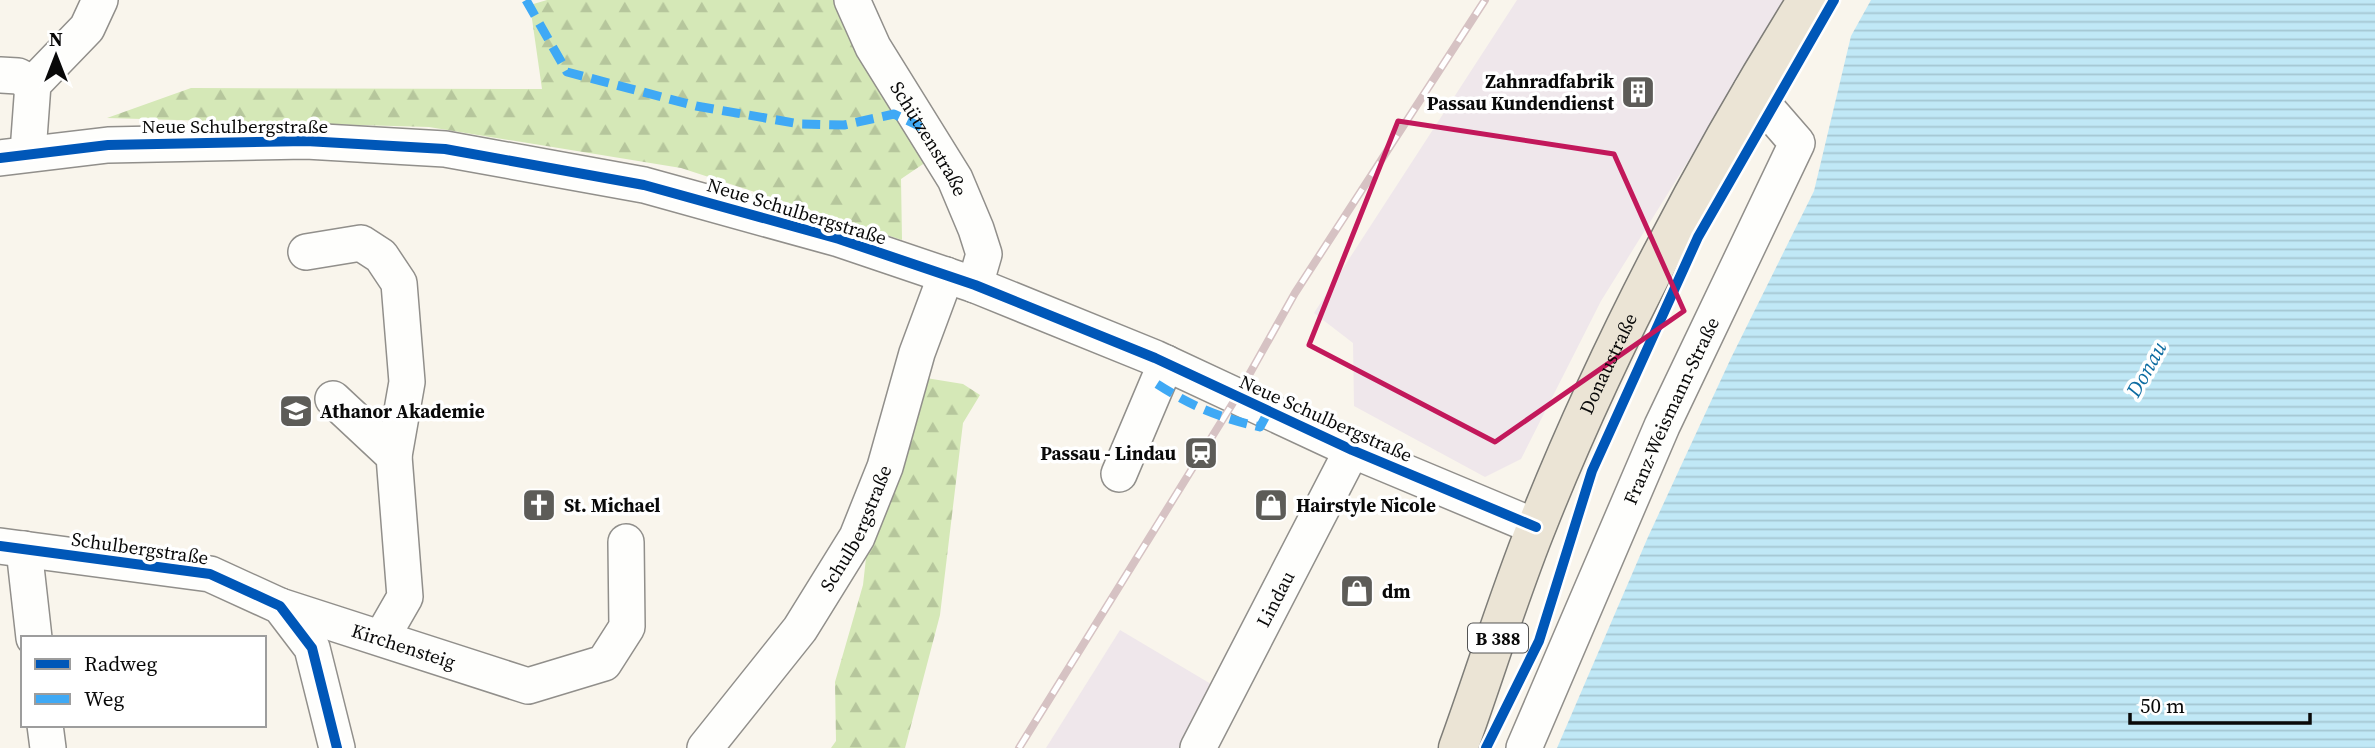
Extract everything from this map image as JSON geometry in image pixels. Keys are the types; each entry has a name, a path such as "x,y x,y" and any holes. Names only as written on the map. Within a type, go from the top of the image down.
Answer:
{"main road":[{"name":"Donaustraße","path":"1458,748 1536,527 1579,425 1751,90 1807,0"}],"street":[{"path":"14,155 33,85 87,28 100,0"},
{"name":"Schützenstraße","path":"852,0 873,47 955,179 976,229 984,254 960,280"},
{"path":"0,75 18,76 33,85"},
{"name":"Franz-Weismann-Straße","path":"1524,748 1662,426 1797,143 1751,90"},
{"name":"Neue Schulbergstraße","path":"14,155 108,145 306,141 445,149 644,185 839,239 960,280 1166,363 1352,450 1536,527"},
{"path":"306,252 361,243 381,256 399,283 407,382 394,456 405,597 382,637"},
{"name":"Schulbergstraße","path":"705,748 734,716 800,629 857,537 885,467 917,353 960,280"},
{"path":"1119,474 1166,363"},
{"path":"333,399 394,456"},
{"name":"Lindau","path":"1198,748 1352,450"},
{"name":"Kirchensteig","path":"280,606 528,686 604,663 627,627 626,542"},
{"path":"12,547 34,636"},
{"name":"Schulbergstraße","path":"12,547 210,574 280,606 312,648 337,748"},
{"path":"45,727 48,748"}],"highlighted area":[{"path":"1398,121 1614,154 1684,311 1495,442 1309,345"}],"shaded area":[{"path":"1517,0 1788,0 1601,301 1521,459 1485,477 1354,406 1353,343 1314,313"},
{"path":"1120,630 1216,687 1185,748 1046,748"}],"green space":[{"path":"547,0 836,0 932,158 901,179 902,240 681,168 429,127 107,118 191,88 542,89 530,5"},
{"path":"926,378 963,384 980,395 963,423 940,615 905,748 831,748 836,741 835,682 863,585 867,549"}],"water":[{"name":"Donau","path":"1871,0 2375,0 2375,748 1557,748 1648,537 1731,358 1814,191 1851,36"}],"railway":[{"path":"1019,748 1236,398 1295,293 1485,0"}],"marked path":[{"path":"526,0 567,72 696,106 800,124 844,125 894,114 921,127"},
{"path":"1157,384 1194,405 1260,427 1268,412"}],"cycle path":[{"path":"1486,748 1539,641 1592,471 1698,237 1834,0"},
{"path":"0,158 108,145 306,141 445,149 644,185 839,239 975,285 1155,358 1352,450 1536,527"},
{"path":"0,546 210,574 280,606 312,648 337,748"}],"place":[{"name":"Zahnradfabrik Passau Kundendienst","path":"1638,92"},
{"name":"Athanor Akademie","path":"296,411"},
{"name":"Passau - Lindau","path":"1201,453"},
{"name":"St. Michael","path":"539,505"},
{"name":"Hairstyle Nicole","path":"1271,505"},
{"name":"dm","path":"1357,591"}]}
